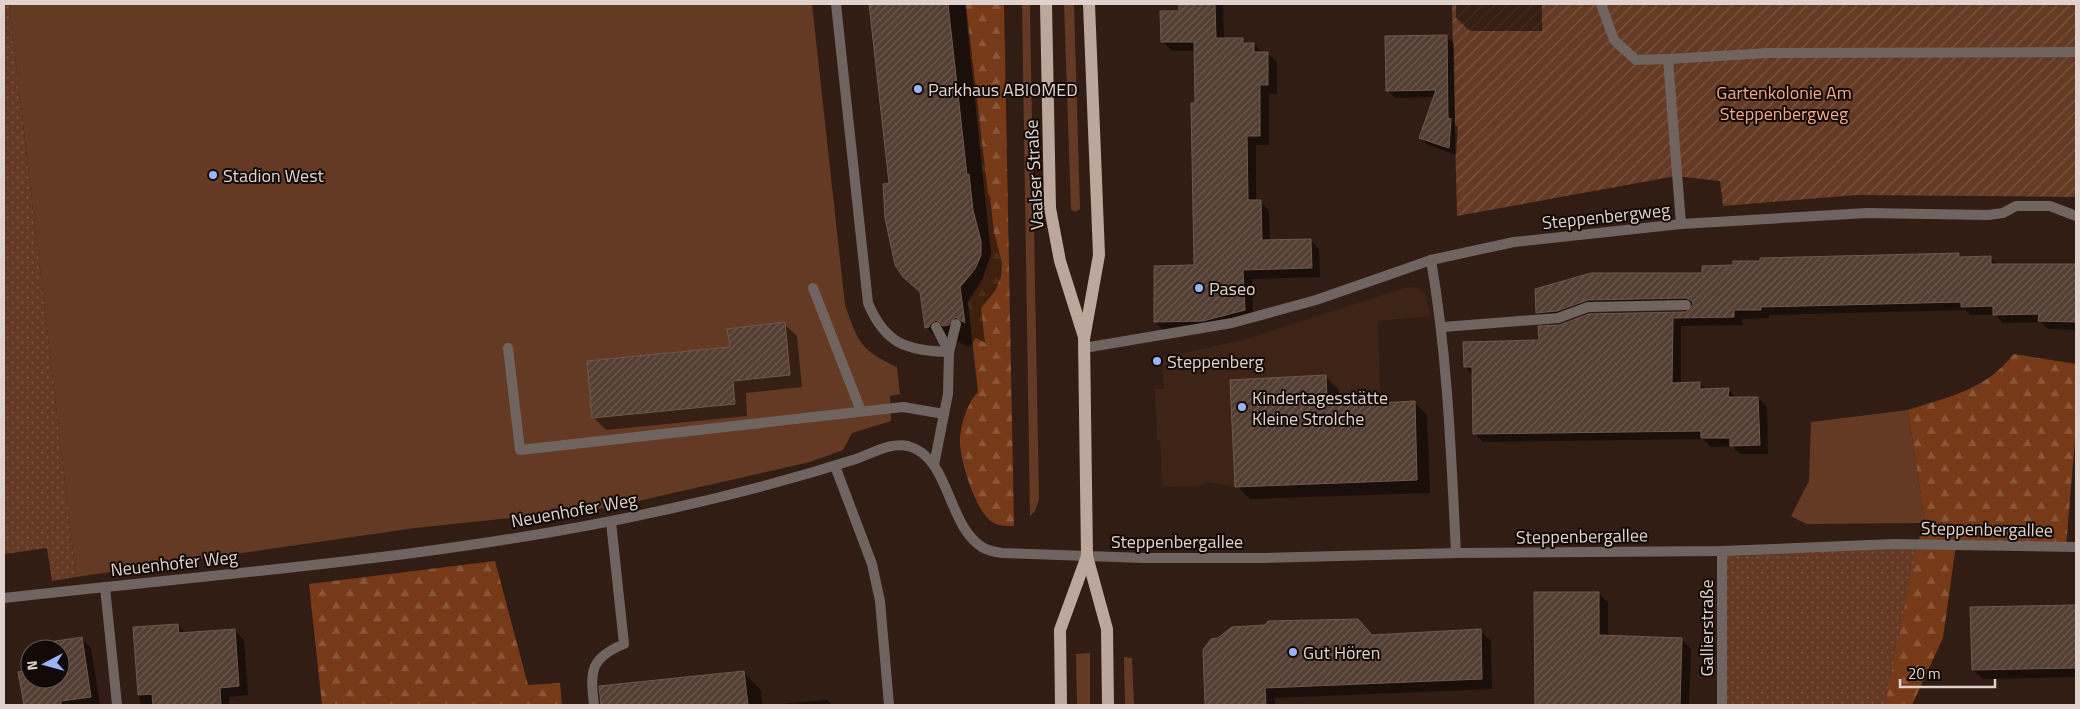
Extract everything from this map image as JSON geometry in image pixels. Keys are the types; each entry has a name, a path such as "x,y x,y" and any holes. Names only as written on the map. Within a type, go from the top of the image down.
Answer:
{"main road":[{"name":"Vaalser Straße","path":"1046,4 1050,208 1060,260 1084,344"},
{"name":"Vaalser Straße","path":"1090,4 1099,255 1084,344 1087,556 1107,629 1108,705"},
{"name":"Vaalser Straße","path":"1061,705 1060,630 1087,556"}],"street":[{"path":"836,4 868,303 877,323 895,342 923,351 949,352"},
{"path":"1601,4 1614,40 1636,60 1769,53 2076,52"},
{"path":"1668,59 1681,224"},
{"name":"Steppenbergweg","path":"1084,344 1232,323 1316,300 1431,260 1514,242 1681,224 1867,213 1988,215 2002,213 2016,206 2050,206 2076,216"},
{"path":"1431,260 1443,326 1452,445 1456,553"},
{"path":"813,288 861,411"},
{"path":"1443,326 1558,318 1588,306 1686,305"},
{"path":"934,465 948,394 949,352 956,324"},
{"path":"936,327 949,352"},
{"path":"508,348 520,450 903,407 944,414"},
{"name":"Neuenhofer Weg","path":"4,598 440,550 611,522 725,496 835,466 892,445 908,446 921,453 934,465 959,520 973,541 984,549 1017,554 1087,556"},
{"path":"835,466 872,564 880,600 889,705"},
{"path":"594,705 591,681 594,664 607,651 624,644 611,522"},
{"name":"Steppenbergallee","path":"1087,556 1265,558 1456,553 1722,551 1894,544 2076,547"},
{"name":"Gallierstraße","path":"1722,551 1722,705"},
{"path":"105,586 117,705"}],"shaded area":[{"path":"1408,287 1419,288 1427,297 1430,316 1378,321 1383,482 1235,487 1207,482 1199,486 1162,487 1160,440 1157,440 1155,389 1164,389 1162,358 1246,339"}],"green space":[{"path":"4,4 9,4 76,577 52,581 47,548 4,554"},
{"path":"9,4 812,4 845,305 853,328 862,344 875,355 897,367 900,394 890,396 891,421 852,433 843,450 810,462 607,508 415,528 76,577"},
{"path":"965,4 1004,4 1014,526 996,524 985,516 970,485 960,442 967,408 978,392 968,302 983,278 991,254"},
{"path":"1022,4 1030,4 1039,499 1035,511 1030,516"},
{"path":"1064,4 1074,4 1080,209 1075,212 1071,210"},
{"name":"Gartenkolonie Am Steppenbergweg","path":"1452,4 2076,4 2076,197 1856,195 1723,206 1720,181 1676,176 1457,216"},
{"path":"2014,354 2076,364 2076,427 2066,547 1956,545 1943,638 1912,705 1871,705 1917,544 1925,523 1908,410 1966,391 1991,376"},
{"path":"1908,410 1925,523 1806,524 1791,516 1809,481 1811,422"},
{"path":"1917,544 1885,705 1722,705 1722,551"},
{"path":"495,561 528,685 560,683 562,705 322,705 309,584"},
{"path":"1090,653 1090,705 1077,705 1076,654"},
{"path":"1124,657 1132,658 1134,705 1125,705"}],"building":[{"name":"Parkhaus ABIOMED","path":"869,4 948,4 967,175 969,174 973,210 981,241 981,255 975,269 960,287 965,323 955,317 949,325 943,326 936,320 929,327 925,328 920,292 903,277 895,265 885,218 883,184 889,183"},
{"path":"1179,4 1215,4 1216,38 1243,38 1243,43 1254,43 1254,52 1268,52 1268,85 1260,85 1260,136 1247,136 1248,200 1261,200 1262,240 1311,239 1312,268 1243,270 1245,310 1203,321 1154,322 1154,266 1194,265 1191,103 1195,103 1194,42 1161,42 1160,11 1179,11"},
{"path":"1447,35 1448,118 1451,119 1449,148 1419,138 1436,90 1386,91 1385,36"},
{"path":"1959,253 1959,257 1991,256 1991,264 2076,264 2076,322 2038,321 2039,314 1993,315 1993,306 1961,307 1961,302 1761,307 1761,310 1734,310 1734,317 1673,318 1672,383 1700,382 1700,389 1729,388 1728,397 1758,397 1760,445 1730,446 1730,438 1701,438 1701,431 1473,434 1472,367 1464,367 1463,342 1539,340 1538,326 1560,325 1589,314 1686,312 1693,305 1692,301 1686,298 1588,300 1557,311 1536,313 1535,289 1591,273 1702,273 1702,266 1733,265 1733,261 1760,261 1760,258"},
{"path":"785,322 790,375 733,381 735,404 592,418 587,361 730,347 727,329"},
{"path":"1326,375 1327,397 1380,403 1415,401 1417,480 1235,487 1230,380"},
{"path":"1534,592 1599,592 1599,635 1682,638 1680,705 1535,705"},
{"path":"2076,605 2076,668 1972,670 1970,607"},
{"path":"1358,619 1372,635 1481,629 1482,679 1265,688 1266,704 1205,705 1203,650 1211,639 1218,638 1232,627 1265,625 1268,621"},
{"path":"178,624 179,633 235,629 239,686 220,688 221,705 153,705 152,694 138,695 133,627"},
{"path":"82,637 91,697 61,701 61,705 24,705 21,689 70,689 69,639"},
{"path":"744,671 748,705 601,705 599,686"}],"place":[{"name":"Parkhaus ABIOMED","path":"918,89"},
{"name":"Stadion West","path":"213,175"},
{"name":"Paseo","path":"1199,288"},
{"name":"Steppenberg","path":"1157,361"},
{"name":"Kindertagesstätte Kleine Strolche","path":"1242,407"},
{"name":"Gut Hören","path":"1293,652"}]}
